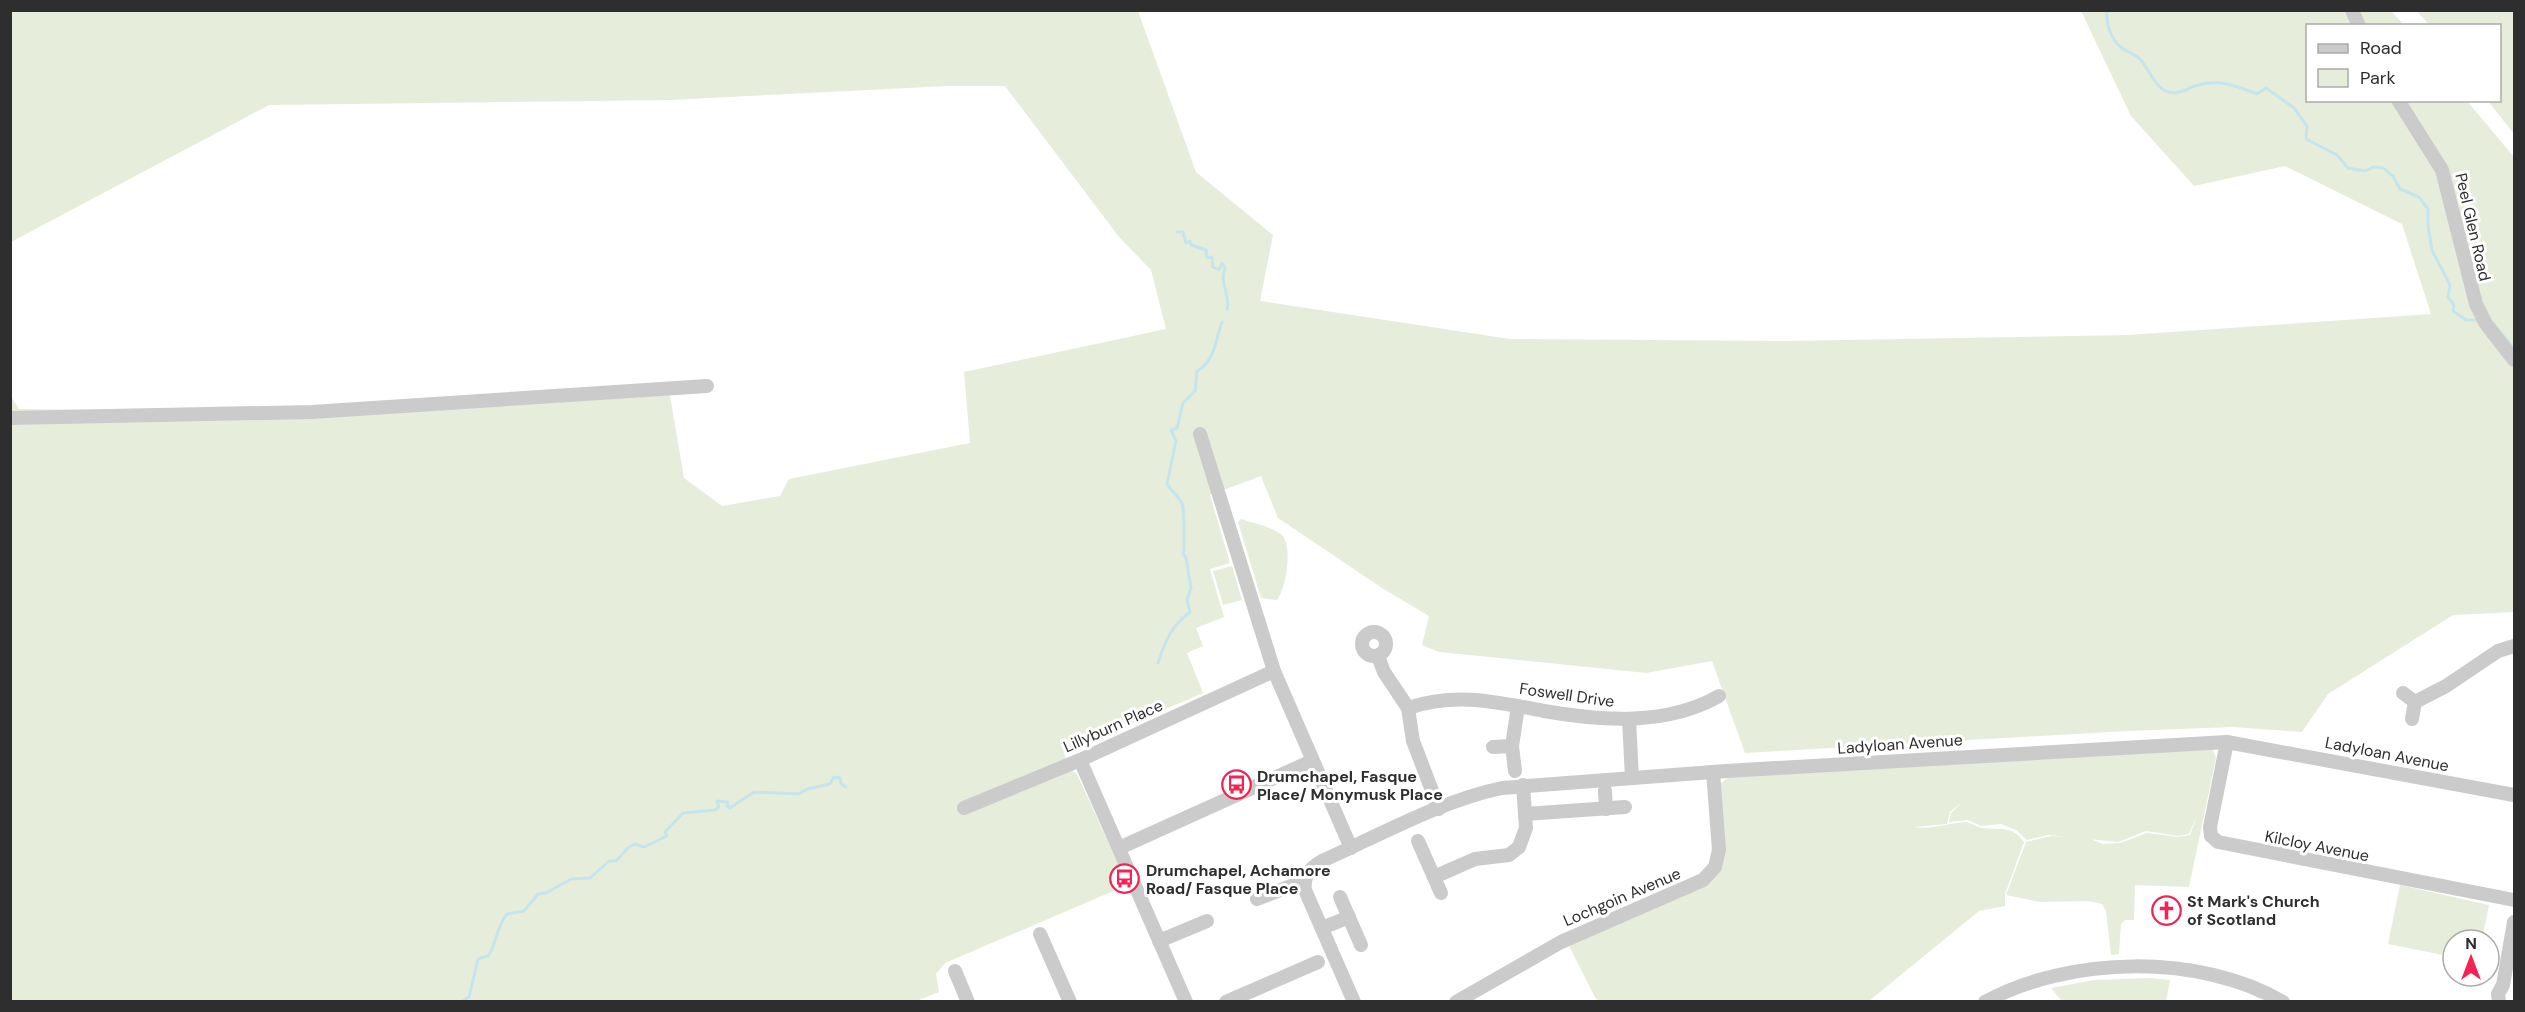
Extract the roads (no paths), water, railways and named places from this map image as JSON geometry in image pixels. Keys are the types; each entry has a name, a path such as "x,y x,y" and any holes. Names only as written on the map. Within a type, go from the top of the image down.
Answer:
{"street":[{"path":"2352,10 2358,24"},
{"name":"Peel Glen Road","path":"2399,102 2442,170 2476,304 2486,324 2514,360"},
{"path":"10,418 312,412 707,386"},
{"path":"1200,434 1274,671 1351,848"},
{"path":"2415,702 2446,686 2498,651 2514,645"},
{"path":"1378,656 1384,672 1408,708 1415,748 1439,809"},
{"name":"Lillyburn Place","path":"964,808 1080,760 1274,671"},
{"path":"2403,693 2415,702"},
{"name":"Foswell Drive","path":"1408,708 1435,700 1462,698 1498,701 1573,715 1629,718 1686,711 1719,696"},
{"path":"2412,719 2415,702"},
{"path":"1515,771 1512,746 1518,706"},
{"path":"1629,718 1632,778"},
{"name":"Ladyloan Avenue","path":"1305,880 1314,866 1439,809 1480,793 1523,785 2227,742 2514,795"},
{"name":"Kilcloy Avenue","path":"2227,742 2210,827 2211,836 2218,843 2514,900"},
{"path":"1493,747 1512,746"},
{"path":"1080,760 1186,1002"},
{"path":"1119,848 1312,761"},
{"name":"Lochgoin Avenue","path":"1456,1002 1561,942 1690,886 1710,874 1718,859 1719,850 1713,772"},
{"path":"1434,877 1475,859 1509,855 1523,842 1525,814 1523,785"},
{"path":"1605,791 1606,809"},
{"path":"1525,814 1625,807"},
{"path":"1418,841 1442,893"},
{"path":"1257,899 1305,880 1305,890 1354,1002"},
{"path":"1340,897 1361,945"},
{"path":"1322,928 1349,917"},
{"path":"1159,941 1207,921"},
{"path":"2499,1002 2498,994 2503,985 2514,927"},
{"path":"1040,934 1070,1002"},
{"path":"1226,1002 1318,962"},
{"path":"1985,1002 2023,985 2067,973 2109,967 2145,966 2216,976 2283,1002"},
{"path":"955,971 968,1002"}],"waterway":[{"path":"2107,10 2108,26 2115,41 2140,59 2156,83 2164,90 2176,93 2211,83 2234,86 2257,94 2266,88 2294,108 2307,126 2306,139 2337,155 2348,168 2365,171 2374,167 2383,168 2393,176 2400,189 2419,197 2428,209 2432,250 2450,285 2448,297 2454,305 2453,311 2466,320 2476,320"},
{"path":"1177,232 1183,232 1186,243 1190,241 1191,245 1206,250 1207,258 1212,257 1213,267 1219,270 1222,263 1225,268 1223,279 1228,299 1227,309"},
{"path":"1158,663 1170,635 1178,623 1190,612 1187,600 1191,588 1186,558 1183,554 1183,506 1167,484 1176,441 1171,430 1177,428 1183,403 1195,391 1197,371 1208,361 1222,322"},
{"path":"2493,323 2514,349"},
{"path":"461,1002 469,997 478,959 488,956 507,914 524,911 538,894 546,893 571,879 590,878 609,861 616,861 635,844 644,847 667,836 665,832 683,813 715,810 719,807 717,801 728,802 727,806 730,808 754,792 799,794 807,789 830,784 834,777 840,778 841,784 846,787"}],"place":[{"name":"Drumchapel, Fasque Place/ Monymusk Place","path":"1236,785"},
{"name":"Drumchapel, Achamore Road/ Fasque Place","path":"1125,879"},
{"name":"St Mark's Church of Scotland","path":"2166,910"}]}
